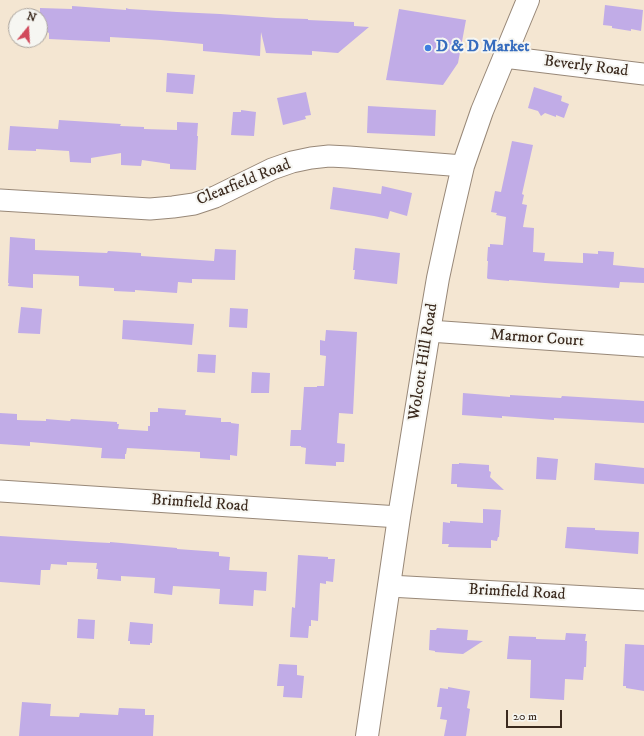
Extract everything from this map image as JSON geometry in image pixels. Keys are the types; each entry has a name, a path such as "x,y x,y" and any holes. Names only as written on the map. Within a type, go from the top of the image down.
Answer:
{"street":[{"name":"Wolcott Hill Road","path":"367,736 399,517 438,278 447,236 464,166 482,111 528,0"},
{"name":"Beverly Road","path":"504,58 644,74"},
{"name":"Clearfield Road","path":"0,200 150,209 173,208 194,204 215,197 272,169 292,162 311,158 329,156 349,157 464,166"},
{"name":"Marmor Court","path":"429,331 644,346"},
{"name":"Brimfield Road","path":"0,491 399,517"},
{"name":"Brimfield Road","path":"389,586 644,600"}],"building":[{"path":"605,5 643,10 641,31 612,28 612,26 603,25"},
{"path":"72,6 126,10 126,8 308,19 354,22 354,26 369,27 338,53 312,51 312,55 266,53 261,32 260,56 203,51 203,44 161,40 110,37 110,42 49,39 48,8 72,9"},
{"path":"399,9 466,20 458,63 443,85 386,80"},
{"path":"167,73 195,75 193,94 166,92"},
{"path":"534,87 562,96 561,101 569,104 564,118 545,113 541,116 538,111 528,108"},
{"path":"306,92 311,115 305,116 306,119 283,125 277,98"},
{"path":"368,106 436,110 435,136 367,133"},
{"path":"241,110 256,112 254,136 231,135 233,112 241,112"},
{"path":"59,120 121,124 120,126 144,127 144,129 177,130 177,122 198,123 196,170 170,169 170,164 142,160 141,166 121,165 121,153 91,158 91,163 70,162 69,151 36,149 36,151 8,150 10,126 58,129"},
{"path":"512,141 533,145 522,194 524,195 522,204 527,205 523,227 534,228 533,252 545,253 544,261 583,263 583,253 598,254 598,251 614,252 613,265 644,268 644,283 620,282 619,288 509,281 487,278 488,247 490,247 490,244 503,245 506,217 496,215 497,213 491,212 495,191 501,192"},
{"path":"382,186 412,193 407,216 390,211 388,219 330,209 333,187 381,194"},
{"path":"10,237 35,239 35,250 141,253 141,256 214,261 215,249 236,250 235,280 192,279 192,283 178,282 177,293 135,290 135,292 114,291 114,288 79,286 79,276 33,274 33,288 8,286"},
{"path":"355,248 400,253 397,284 354,279 355,270 353,270"},
{"path":"21,307 42,309 40,334 18,333"},
{"path":"230,308 248,309 247,328 229,327"},
{"path":"123,320 194,324 192,345 122,339"},
{"path":"326,330 357,332 353,414 339,413 337,443 345,444 344,462 336,462 336,466 305,464 306,448 301,446 290,446 291,430 301,430 304,387 324,386 326,356 320,355 320,340 325,341"},
{"path":"198,354 216,355 215,373 197,372"},
{"path":"252,372 270,373 269,393 251,393"},
{"path":"463,393 510,397 510,395 561,398 562,396 644,401 644,423 554,418 554,420 502,416 502,418 462,415"},
{"path":"158,408 186,410 185,415 221,418 221,422 239,424 237,456 230,455 230,460 200,458 200,452 127,448 125,459 101,458 102,448 30,442 30,446 0,444 0,413 17,414 17,420 46,421 46,419 70,421 71,419 117,422 117,424 119,424 118,429 148,431 148,426 150,426 150,412 158,412"},
{"path":"537,457 558,459 556,480 536,479"},
{"path":"595,463 644,468 644,484 594,480"},
{"path":"452,464 489,465 489,471 491,472 490,477 504,490 457,487 457,484 451,484"},
{"path":"483,509 501,510 499,537 497,541 491,540 491,548 448,547 449,544 442,544 443,522 483,523"},
{"path":"567,527 639,532 638,554 565,548"},
{"path":"0,536 110,542 219,552 219,556 230,557 229,570 267,572 266,591 254,590 253,606 219,604 220,589 173,586 172,595 154,593 155,578 121,576 121,581 97,579 97,563 67,562 67,565 51,564 50,570 41,570 40,585 0,582"},
{"path":"298,555 328,557 328,559 335,559 333,582 326,581 326,584 320,583 318,621 311,620 308,638 290,637 292,607 295,608"},
{"path":"78,619 95,620 94,639 77,638"},
{"path":"130,622 153,624 152,643 150,643 150,645 130,644 130,641 128,641"},
{"path":"437,628 468,630 467,640 483,641 463,654 435,652 429,650 430,630 436,630"},
{"path":"566,633 586,634 586,667 584,667 583,680 565,679 564,700 530,698 531,660 507,659 509,636 565,640"},
{"path":"625,644 644,645 644,691 626,688 626,686 623,686"},
{"path":"279,664 297,665 297,675 304,676 302,698 283,697 284,686 277,686"},
{"path":"448,687 470,691 467,708 470,709 466,736 444,736 447,720 440,719 442,707 437,707 440,688 448,689"},
{"path":"22,702 51,704 50,716 79,717 80,713 118,715 119,708 145,709 145,715 154,715 153,736 19,736"}],"place":[{"name":"D & D Market","path":"428,48"}]}
